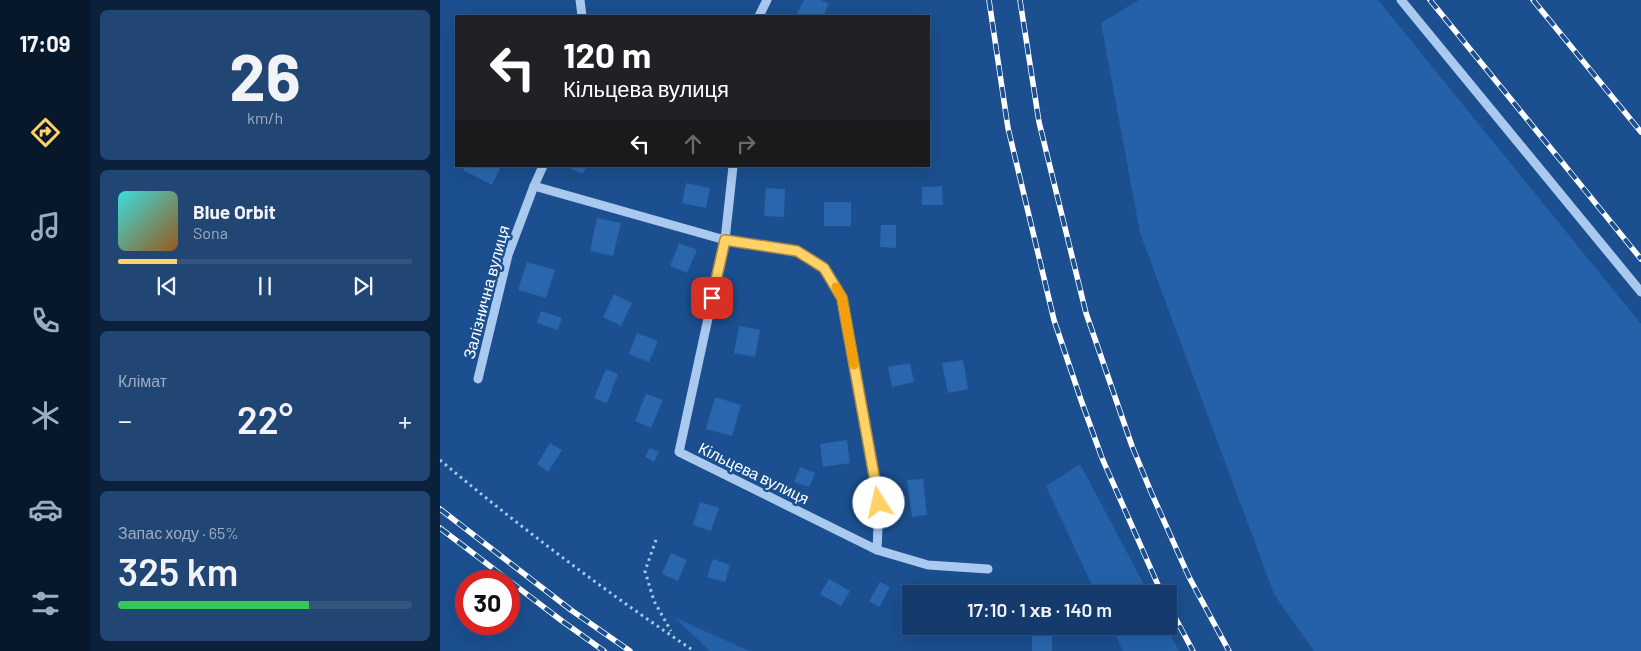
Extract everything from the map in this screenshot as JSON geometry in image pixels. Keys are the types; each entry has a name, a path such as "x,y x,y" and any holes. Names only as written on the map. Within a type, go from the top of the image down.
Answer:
{"street":[{"path":"580,0 582,15"},
{"path":"760,15 767,0"},
{"path":"1401,0 1641,292"},
{"name":"Залізнична вулиця","path":"478,379 508,255 543,167"},
{"name":"Кільцева вулиця","path":"733,167 725,240 679,452 877,550 928,565 988,570"},
{"path":"534,186 725,240 797,251 824,268 842,298 879,503 877,550"}],"path":[{"path":"440,460 475,490 585,574 694,651"},
{"path":"656,540 645,571 654,601 671,631"}],"shaded area":[{"path":"1139,0 1378,0 1641,324 1641,651 1314,651 1274,594 1140,233 1101,23"},
{"path":"1080,464 1144,585 1092,585 1046,486"},
{"path":"676,618 749,651 710,651"},
{"path":"1115,635 1171,635 1179,651 1123,651"}],"building":[{"path":"804,0 821,0 829,4 824,15 796,15"},
{"path":"464,167 501,167 492,185 463,170"},
{"path":"567,167 586,167 583,174"},
{"path":"686,183 710,188 706,208 682,203"},
{"path":"942,186 943,205 922,205 922,187"},
{"path":"766,188 785,189 784,217 764,216"},
{"path":"824,202 851,202 851,226 824,226"},
{"path":"597,218 621,223 613,256 590,251"},
{"path":"881,225 896,225 896,248 880,247"},
{"path":"679,243 697,250 687,273 670,266"},
{"path":"527,262 555,270 546,298 518,290"},
{"path":"614,294 632,303 621,326 603,317"},
{"path":"541,311 562,318 558,330 537,323"},
{"path":"739,326 760,330 755,357 734,353"},
{"path":"637,333 658,341 649,362 629,354"},
{"path":"963,360 968,389 948,393 942,363"},
{"path":"910,363 914,382 892,387 888,367"},
{"path":"606,369 618,374 607,403 594,398"},
{"path":"646,394 663,400 651,428 635,421"},
{"path":"715,397 741,405 732,436 706,429"},
{"path":"847,440 850,463 823,467 820,444"},
{"path":"550,443 562,450 548,472 537,464"},
{"path":"650,448 659,452 654,462 645,457"},
{"path":"800,467 815,473 809,487 794,482"},
{"path":"923,479 927,515 912,517 907,480"},
{"path":"700,502 719,508 711,531 693,525"},
{"path":"671,553 687,560 678,581 662,574"},
{"path":"713,559 730,565 725,582 707,577"},
{"path":"829,579 850,591 841,606 820,594"},
{"path":"880,582 890,587 879,607 869,601"},
{"path":"1032,635 1052,635 1052,651 1032,651"}],"railway":[{"path":"989,0 1008,128 1054,320 1102,458 1158,585"},
{"path":"1020,0 1039,122 1086,313 1132,446 1151,492 1189,577 1229,651"},
{"path":"1430,0 1641,259"},
{"path":"1533,0 1641,132"},
{"path":"440,509 571,610 630,651"},
{"path":"440,528 604,651"},
{"path":"1177,621 1193,651"}],"slow traffic":[{"path":"836,287 842,298 854,365"}],"route":[{"path":"712,298 725,240 797,251 824,268 842,298 879,503"}]}
